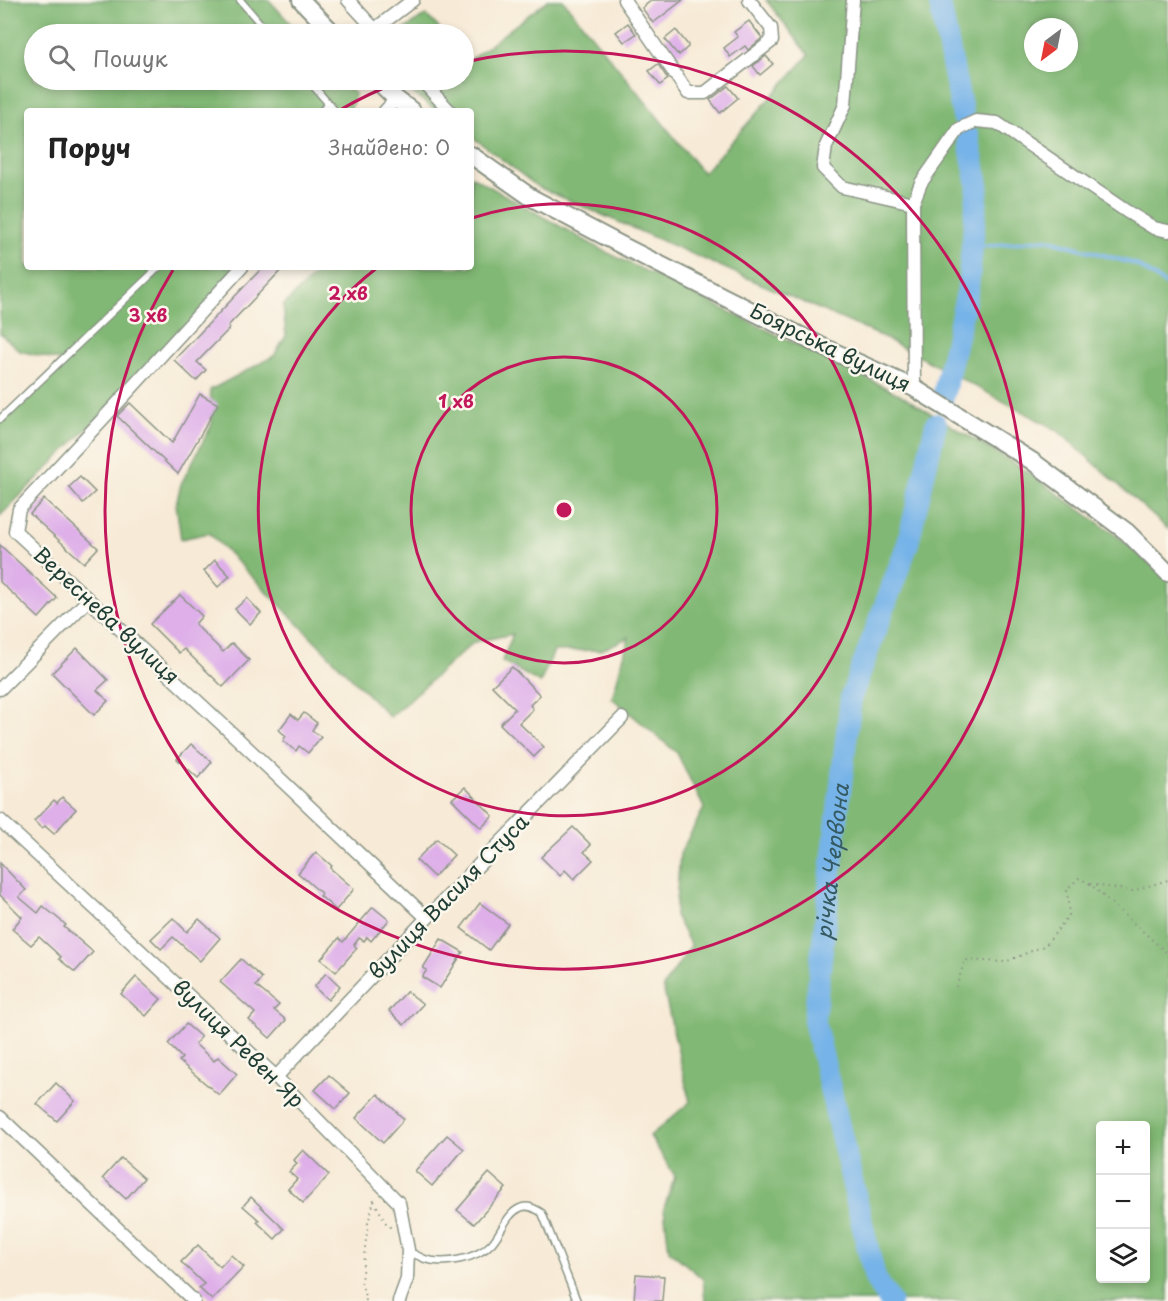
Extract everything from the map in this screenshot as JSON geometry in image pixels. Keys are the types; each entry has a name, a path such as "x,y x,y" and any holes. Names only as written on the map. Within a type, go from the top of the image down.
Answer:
{"street":[{"path":"301,0 324,24"},
{"path":"348,0 370,24"},
{"path":"386,24 414,0"},
{"path":"624,0 688,93 705,93 772,41 771,28 749,0"},
{"path":"853,0 845,105 826,146 823,168 842,187 913,203"},
{"path":"382,90 390,105"},
{"path":"430,90 447,108"},
{"path":"914,388 913,203 921,183 959,129 976,122 997,123 1126,211 1154,228 1168,231"},
{"name":"Боярська вулиця","path":"475,162 532,198 615,242 819,345 914,388 1032,460 1127,532 1168,573"},
{"name":"Вереснева вулиця","path":"239,270 19,508 15,531 427,918"},
{"path":"0,689 88,600"},
{"name":"вулиця Василя Стуса","path":"276,1077 622,718"},
{"name":"вулиця Ревен Яр","path":"0,820 276,1077 399,1203 407,1246 407,1279 399,1301"},
{"path":"0,1117 194,1301"}],"lane":[{"path":"240,0 260,24"},
{"path":"317,90 332,108"},
{"path":"324,108 329,104"},
{"path":"0,419 156,270"},
{"path":"407,1246 426,1260 453,1261 476,1256 491,1245 511,1216 521,1208 532,1207 542,1214 577,1301"}],"path":[{"path":"956,987 965,960 1005,962 1046,945 1069,915 1067,889 1079,878 1089,884 1168,954"},
{"path":"1089,884 1132,891 1168,880"},
{"path":"366,1301 361,1281 368,1223 374,1201 371,1175"},
{"path":"374,1201 386,1223 407,1246"}],"green space":[{"path":"0,0 269,0 291,24 24,24 24,90 351,90 355,94 351,108 24,108 24,270 245,270 0,516 0,421 62,361 20,351 0,333"},
{"path":"548,0 563,0 703,173 809,55 766,0 1168,0 1168,529 1057,430 881,336 538,187 474,138 474,108 433,108 409,90 474,90 474,57"},
{"path":"426,15 435,24 412,24"},
{"path":"474,178 602,250 899,394 1023,469 1121,539 1168,580 1168,1301 705,1301 703,1279 669,1250 664,1208 675,1176 650,1136 690,1102 663,987 691,946 675,915 680,854 704,808 677,753 612,698 629,637 601,650 554,651 540,683 502,661 513,634 474,642 390,717 209,533 181,539 176,504 181,484 212,424 210,390 274,356 286,336 283,306 319,270 474,270"}],"building":[{"path":"652,0 683,0 653,23 642,8"},
{"path":"749,21 762,38 748,50 745,46 730,57 724,48 738,37 734,32"},
{"path":"628,23 636,34 624,42 616,32"},
{"path":"676,30 688,45 679,55 665,39"},
{"path":"766,56 773,64 760,75 753,66"},
{"path":"658,64 668,79 660,85 649,71"},
{"path":"728,86 738,98 720,113 710,100"},
{"path":"260,270 281,270 197,362 206,370 196,381 174,360"},
{"path":"200,394 218,404 178,474 117,416 130,403 172,443"},
{"path":"80,477 95,492 83,503 69,487"},
{"path":"44,499 98,548 84,563 30,514"},
{"path":"0,545 57,598 39,618 0,582"},
{"path":"215,560 230,576 218,587 204,571"},
{"path":"180,595 202,616 195,624 223,652 232,643 249,660 223,687 184,649 179,653 150,624"},
{"path":"247,598 261,613 250,624 235,609"},
{"path":"77,648 108,680 97,690 108,701 94,715 52,673"},
{"path":"512,667 540,695 530,705 533,709 519,723 544,747 534,757 500,724 515,709 492,686"},
{"path":"304,713 317,723 312,730 321,737 308,753 299,746 296,751 283,741 286,736 279,730 291,714 298,720"},
{"path":"191,744 212,762 198,778 177,759"},
{"path":"465,787 493,816 481,828 452,799"},
{"path":"62,797 76,809 54,834 45,826 42,829 34,821 54,800 57,803"},
{"path":"573,827 591,845 584,852 593,860 574,879 565,870 560,876 541,857"},
{"path":"437,839 454,855 434,877 416,860"},
{"path":"316,852 354,889 336,910 298,873"},
{"path":"0,863 26,890 19,897 38,913 43,906 93,952 75,972 59,959 61,957 39,937 31,945 12,929 22,917 0,895"},
{"path":"480,903 508,924 489,950 461,928"},
{"path":"373,907 389,920 371,941 367,937 364,941 359,938 354,945 357,948 336,972 321,959 339,938 343,942"},
{"path":"173,918 187,932 199,919 220,938 200,961 173,937 161,949 151,939"},
{"path":"441,939 463,952 440,988 422,977 427,970 423,968"},
{"path":"241,959 262,978 256,986 279,1005 274,1010 286,1020 270,1038 249,1020 255,1013 220,982"},
{"path":"326,973 340,986 328,1000 314,987"},
{"path":"136,977 161,999 146,1016 121,994"},
{"path":"407,991 423,1004 404,1025 389,1011"},
{"path":"186,1024 201,1037 195,1044 214,1061 218,1057 237,1074 219,1095 179,1061 182,1058 168,1044"},
{"path":"329,1075 350,1093 336,1109 315,1090"},
{"path":"56,1083 75,1101 57,1121 37,1104"},
{"path":"378,1094 404,1119 383,1143 356,1118"},
{"path":"447,1135 464,1149 432,1186 415,1171"},
{"path":"303,1150 329,1175 303,1203 288,1189 297,1179 289,1172 297,1164 294,1160"},
{"path":"121,1158 144,1178 126,1199 103,1178"},
{"path":"489,1173 506,1188 474,1224 457,1210"},
{"path":"251,1197 284,1229 275,1239 243,1206"},
{"path":"198,1245 220,1267 231,1255 244,1267 212,1300 199,1288 204,1284 181,1262"},
{"path":"636,1274 664,1276 662,1301 634,1301"}],"waterway":[{"name":"річка Червона","path":"939,0 963,116"},
{"path":"942,401 968,288 978,185 968,137"},
{"path":"972,248 1047,239 1135,264 1168,286"},
{"name":"річка Червона","path":"890,1301 875,1278 814,1020 851,697 908,543 936,424"}]}
